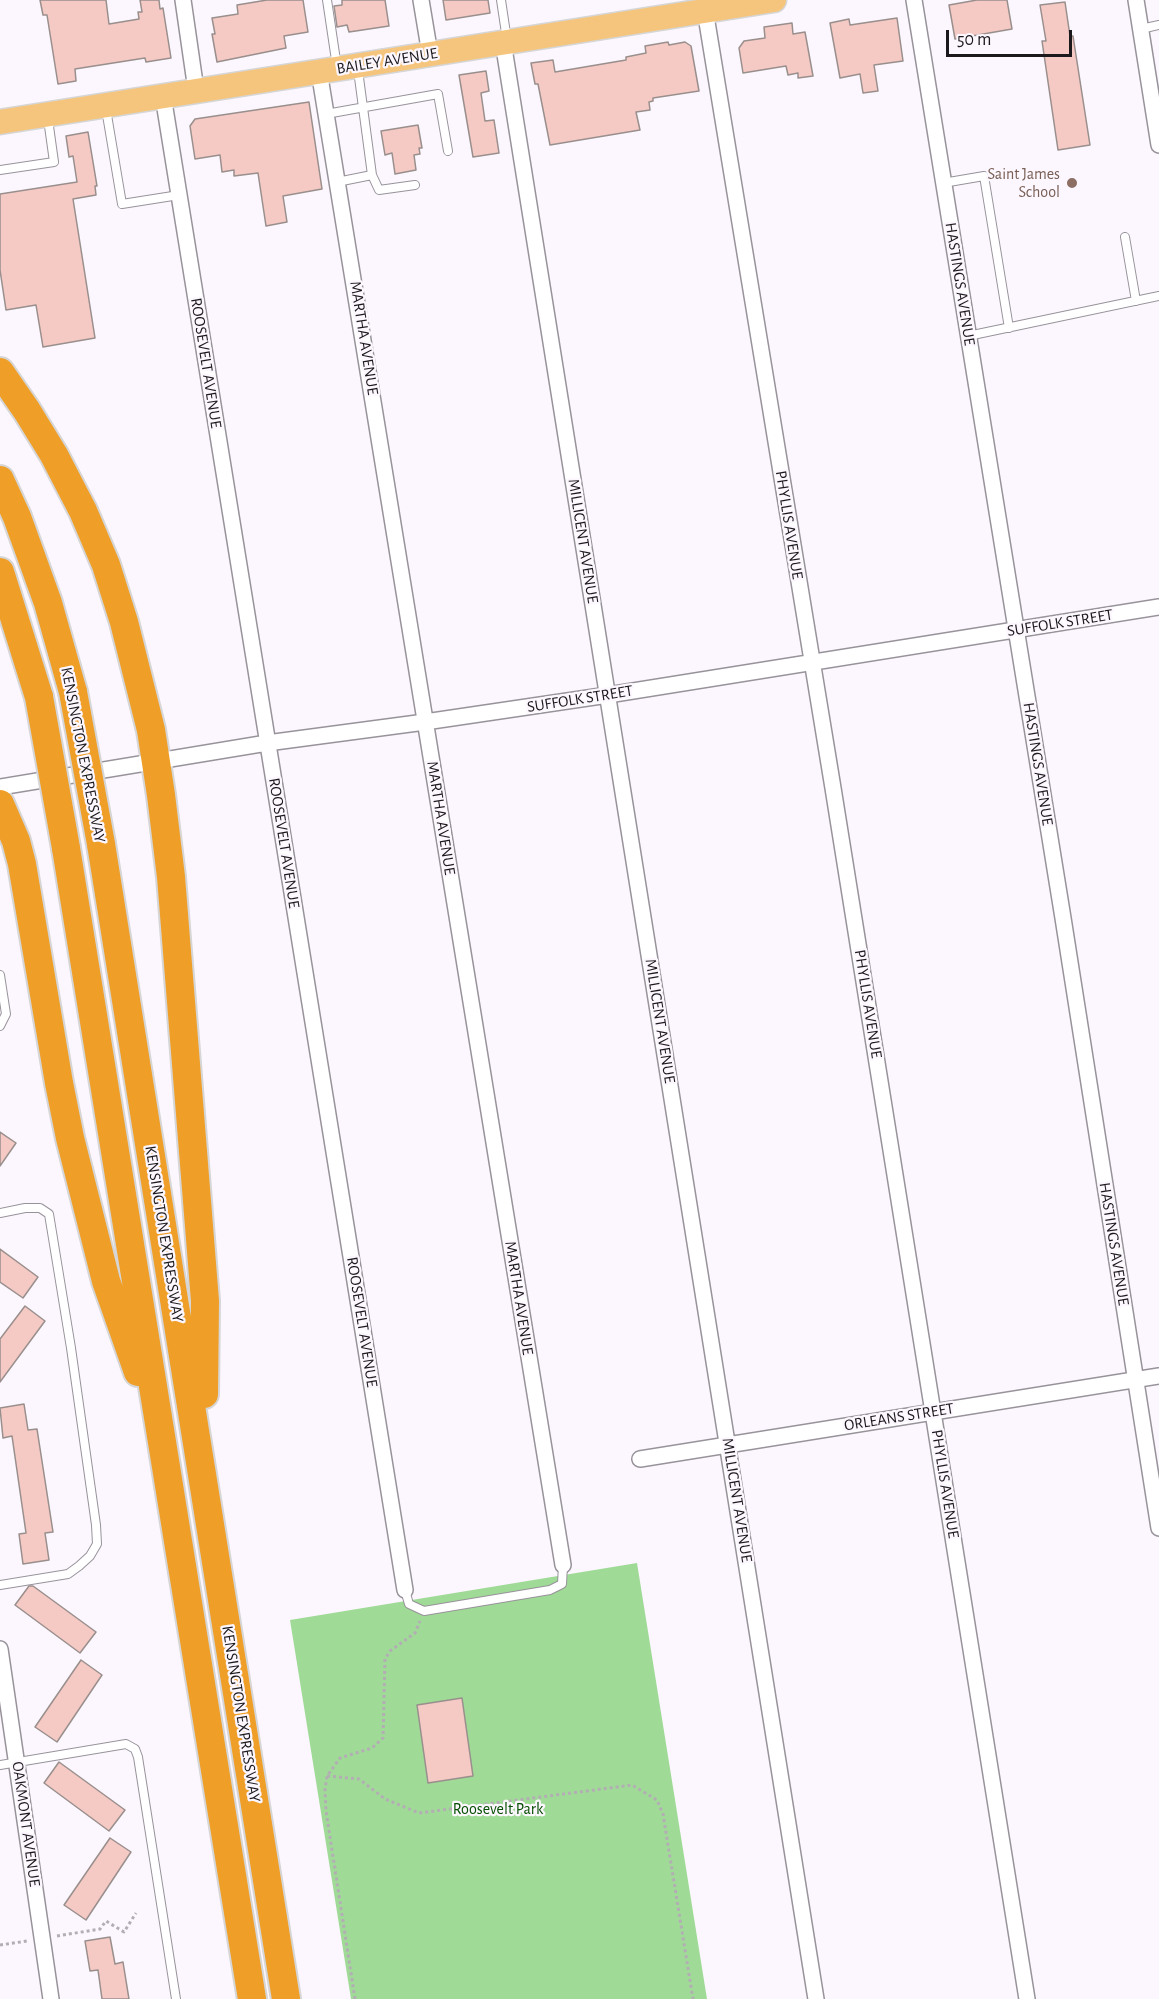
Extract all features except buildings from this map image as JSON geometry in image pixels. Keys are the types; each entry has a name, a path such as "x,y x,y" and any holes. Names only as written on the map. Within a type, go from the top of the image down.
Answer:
{"highway":[{"path":"0,372 54,455 83,511 106,565 141,686 156,761 171,877 205,1301 203,1474"},
{"name":"KENSINGTON EXPRESSWAY","path":"0,480 17,517 48,603 73,692 101,844 286,1999"},
{"name":"KENSINGTON EXPRESSWAY","path":"0,572 39,697 66,848 252,1999"},
{"path":"0,804 16,842 21,864 59,1083 106,1281 163,1446"}],"main road":[{"name":"BAILEY AVENUE","path":"0,122 774,0"}],"street":[{"path":"183,0 196,90"},
{"path":"421,0 430,54"},
{"name":"HASTINGS AVENUE","path":"914,0 1159,1528"},
{"path":"1136,0 1159,145"},
{"name":"PHYLLIS AVENUE","path":"705,10 1027,1999"},
{"name":"MILLICENT AVENUE","path":"505,42 816,1999"},
{"name":"MARTHA AVENUE","path":"338,68 327,114 562,1565"},
{"path":"1148,71 1159,85"},
{"name":"ROOSEVELT AVENUE","path":"164,96 178,195 405,1590"},
{"name":"SUFFOLK STREET","path":"0,787 267,743 608,695 1159,607"},
{"name":"ORLEANS STREET","path":"640,1459 1159,1376"},
{"name":"OAKMONT AVENUE","path":"0,1649 51,1999"}],"lane":[{"path":"327,0 338,68 362,107 372,175 379,190 415,185"},
{"path":"501,0 505,42"},
{"path":"1141,29 1159,26"},
{"path":"327,114 438,94 448,151"},
{"path":"106,105 122,204 178,195"},
{"path":"0,170 54,162 47,114"},
{"path":"338,182 372,175"},
{"path":"943,183 984,176 1009,328"},
{"path":"1125,237 1136,301"},
{"path":"968,336 1159,297"},
{"path":"0,975 6,1014 0,1026"},
{"path":"0,1213 25,1208 40,1208 49,1214 71,1348 97,1544 90,1556 68,1574 0,1585"},
{"path":"405,1590 409,1604 424,1611 550,1590 562,1584 562,1565"},
{"path":"0,1765 126,1744 135,1749 176,1999"}],"path":[{"path":"355,1999 326,1811 327,1776 340,1758 372,1748 383,1738 385,1659 390,1651 415,1633 424,1611"},
{"path":"327,1776 359,1779 385,1799 419,1813 632,1785 657,1800 663,1814 693,1999"},
{"path":"0,1945 100,1929 106,1921 124,1932 136,1913"}],"green space":[{"name":"Roosevelt Park","path":"637,1563 707,1999 351,1999 290,1620"}],"place":[{"name":"Saint James School","path":"1072,183"}]}
